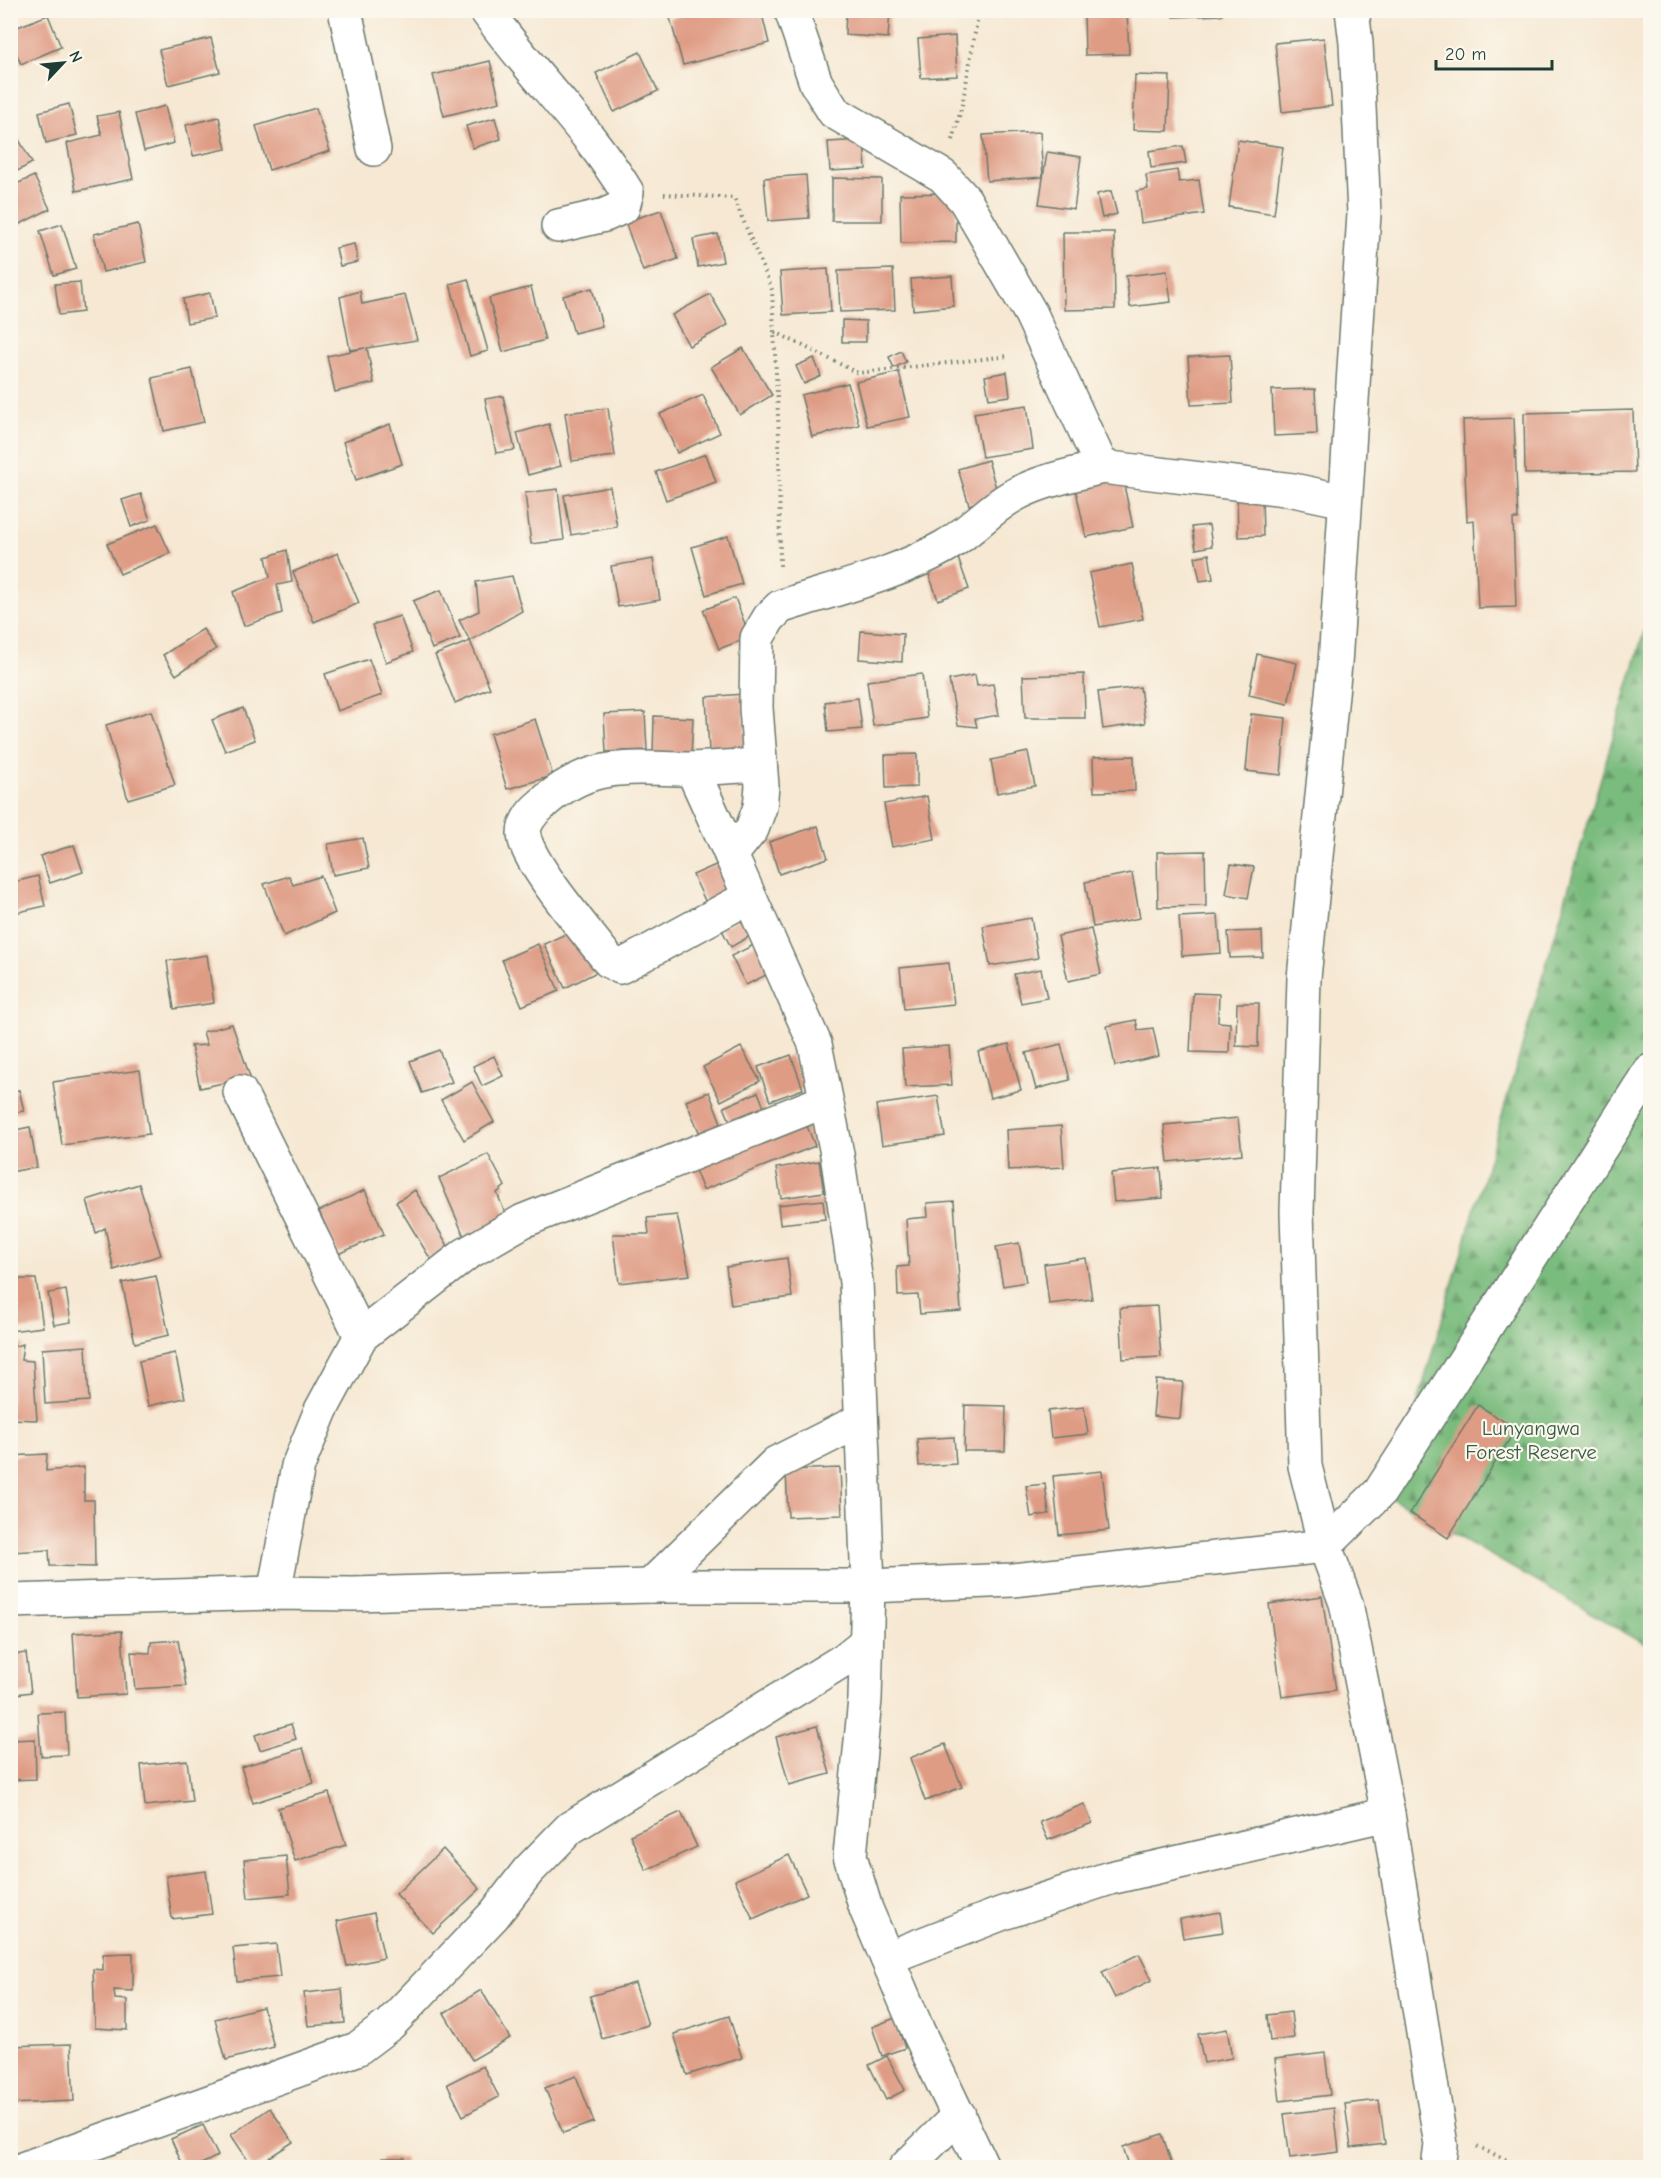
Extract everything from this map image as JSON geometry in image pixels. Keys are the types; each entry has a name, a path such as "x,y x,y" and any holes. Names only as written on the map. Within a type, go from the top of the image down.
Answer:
{"street":[{"path":"345,10 374,149"},
{"path":"486,10 508,41 612,168 627,192 623,207 605,215 558,226"},
{"path":"790,10 816,83 834,112 943,176 965,200 1031,314 1047,353 1102,467"},
{"path":"1352,10 1356,44 1364,214 1335,664 1304,978 1297,1212 1305,1466 1325,1546 1346,1603 1388,1814 1439,2156"},
{"path":"731,855 752,829 760,807 756,708 757,638 769,618 780,607 914,562 945,547 1010,498 1041,484 1102,467 1282,488 1345,501"},
{"path":"749,897 620,967 609,961 547,877 525,839 528,816 553,794 577,778 606,768 692,769 759,765"},
{"path":"692,769 777,954 815,1044 837,1154 856,1282 868,1586 864,1719 850,1856 867,1909 918,2031 983,2168"},
{"path":"10,1601 274,1593 352,1594 650,1586 868,1586 1013,1581 1325,1546 1380,1492 1650,1071"},
{"path":"240,1092 361,1336"},
{"path":"274,1593 298,1466 321,1410 361,1336 466,1254 523,1221 825,1101"},
{"path":"650,1586 776,1463 861,1420"},
{"path":"25,2168 357,2049 390,2024 494,1916 528,1871 570,1828 845,1659 865,1643"},
{"path":"887,1958 1003,1913 1110,1878 1388,1814"},
{"path":"904,2168 959,2115"}],"path":[{"path":"943,176 963,101 979,10"},
{"path":"627,192 734,198 772,290 780,437 780,607"},
{"path":"774,332 858,373 985,357 1047,353"},
{"path":"1439,2156 1463,2142 1526,2168"}],"green space":[{"name":"Lunyangwa Forest Reserve","path":"1650,611 1650,1647 1390,1497"}],"building":[{"path":"698,10 761,10 769,43 683,65 670,18"},
{"path":"846,10 890,10 888,38 845,35"},
{"path":"1173,10 1222,10 1222,15 1173,17"},
{"path":"1127,11 1129,54 1085,55 1084,13"},
{"path":"48,15 61,47 21,64 10,39 10,30"},
{"path":"955,36 957,76 921,78 918,39"},
{"path":"211,38 220,72 168,85 159,50"},
{"path":"1324,38 1332,106 1282,112 1275,43"},
{"path":"640,52 658,91 614,112 596,73"},
{"path":"490,61 500,102 444,116 433,75"},
{"path":"1135,75 1170,76 1168,131 1133,130"},
{"path":"69,104 77,135 46,143 39,112"},
{"path":"165,106 174,143 144,151 135,114"},
{"path":"316,108 330,151 269,170 256,126"},
{"path":"119,112 133,179 76,191 67,143 102,135 97,116"},
{"path":"219,117 226,149 193,156 186,125"},
{"path":"495,118 501,139 473,148 466,126"},
{"path":"14,131 32,163 12,174 10,133"},
{"path":"1040,132 1043,177 987,181 983,135"},
{"path":"864,140 866,169 830,171 828,142"},
{"path":"1238,140 1283,147 1274,214 1229,207"},
{"path":"1183,146 1186,163 1151,168 1149,151"},
{"path":"1047,152 1081,157 1074,209 1039,204"},
{"path":"1177,170 1179,182 1199,180 1204,214 1141,223 1137,191 1148,189 1146,175"},
{"path":"806,175 809,218 768,221 764,178"},
{"path":"34,176 50,209 10,229 10,187"},
{"path":"832,178 882,179 882,221 832,221"},
{"path":"1111,191 1117,214 1102,218 1097,194"},
{"path":"956,193 956,242 901,243 900,194"},
{"path":"661,210 678,259 643,271 625,222"},
{"path":"62,224 76,269 54,275 40,231"},
{"path":"138,224 146,262 103,272 94,234"},
{"path":"1063,232 1114,232 1115,309 1064,310"},
{"path":"718,234 723,262 698,267 693,239"},
{"path":"354,244 358,262 340,266 336,248"},
{"path":"828,269 831,312 783,315 780,272"},
{"path":"893,269 895,310 840,312 838,271"},
{"path":"1167,271 1171,302 1130,307 1126,276"},
{"path":"952,276 954,306 913,310 911,279"},
{"path":"468,279 488,351 470,356 450,284"},
{"path":"80,282 83,312 59,315 55,284"},
{"path":"531,287 545,340 503,352 489,298"},
{"path":"592,288 602,326 574,333 563,296"},
{"path":"360,291 362,304 405,295 417,340 367,348 374,383 335,392 327,356 365,348 350,350 340,297"},
{"path":"210,293 215,318 187,323 183,299"},
{"path":"710,294 728,325 689,346 672,315"},
{"path":"842,320 866,321 866,342 842,342"},
{"path":"743,348 772,395 740,415 711,367"},
{"path":"901,351 906,362 894,368 889,357"},
{"path":"1230,355 1233,403 1191,405 1188,357"},
{"path":"814,358 821,376 804,384 796,366"},
{"path":"192,369 204,422 164,431 152,378"},
{"path":"899,372 910,417 867,426 856,382"},
{"path":"1007,372 1010,396 989,399 985,376"},
{"path":"848,383 859,425 812,437 801,395"},
{"path":"1315,389 1317,434 1274,436 1272,390"},
{"path":"703,395 720,433 677,453 660,414"},
{"path":"503,396 515,450 496,453 485,399"},
{"path":"1027,405 1033,449 982,457 974,413"},
{"path":"608,408 615,456 572,461 565,413"},
{"path":"1633,410 1635,472 1525,474 1524,413"},
{"path":"1514,418 1518,519 1513,519 1516,607 1478,608 1474,520 1467,521 1463,420"},
{"path":"390,424 402,464 356,480 343,442"},
{"path":"549,424 561,466 528,475 517,433"},
{"path":"706,454 716,482 666,500 656,472"},
{"path":"988,460 998,495 969,505 958,469"},
{"path":"1122,476 1133,527 1086,537 1075,486"},
{"path":"610,487 617,527 571,535 564,495"},
{"path":"558,489 564,540 531,544 525,493"},
{"path":"141,494 150,520 131,527 122,500"},
{"path":"1237,496 1262,496 1263,536 1238,537"},
{"path":"157,524 170,553 120,574 107,544"},
{"path":"1209,525 1212,546 1196,549 1192,527"},
{"path":"728,536 742,584 706,595 692,547"},
{"path":"287,550 292,582 277,585 282,613 244,626 233,592 270,577 266,557"},
{"path":"338,553 359,603 314,622 293,572"},
{"path":"1209,554 1213,579 1200,581 1195,557"},
{"path":"958,558 969,589 938,600 927,569"},
{"path":"653,559 660,600 618,607 611,566"},
{"path":"1132,564 1143,619 1100,627 1089,573"},
{"path":"512,576 522,611 470,641 459,620 479,611 476,582"},
{"path":"441,590 460,638 432,649 413,601"},
{"path":"735,598 750,637 719,649 703,610"},
{"path":"400,616 413,652 386,662 372,625"},
{"path":"203,629 216,649 176,675 163,655"},
{"path":"861,631 903,634 902,662 859,659"},
{"path":"470,641 490,688 455,703 435,655"},
{"path":"1257,654 1297,663 1288,704 1249,695"},
{"path":"369,659 382,695 337,711 325,674"},
{"path":"922,674 927,718 873,726 867,681"},
{"path":"1084,674 1085,718 1025,718 1023,676"},
{"path":"975,675 977,686 993,684 999,715 975,719 977,727 958,725 949,680"},
{"path":"1140,687 1145,723 1103,729 1098,692"},
{"path":"743,694 746,750 709,752 706,697"},
{"path":"858,698 862,729 828,732 825,702"},
{"path":"243,708 255,740 225,751 212,720"},
{"path":"151,711 175,785 128,799 106,725"},
{"path":"645,712 647,750 606,752 604,714"},
{"path":"1251,714 1286,718 1281,775 1246,771"},
{"path":"654,716 693,718 691,757 653,755"},
{"path":"535,719 553,776 507,789 490,734"},
{"path":"1028,752 1035,786 997,793 991,760"},
{"path":"917,754 917,787 886,788 885,755"},
{"path":"1134,756 1135,791 1094,792 1093,757"},
{"path":"927,796 935,839 892,847 884,804"},
{"path":"818,826 828,858 779,874 769,842"},
{"path":"363,838 369,868 333,875 328,844"},
{"path":"74,845 83,872 50,883 40,856"},
{"path":"1205,851 1206,906 1158,907 1157,852"},
{"path":"727,860 741,891 708,907 693,875"},
{"path":"1231,864 1254,867 1248,898 1226,894"},
{"path":"1132,873 1140,918 1093,927 1085,882"},
{"path":"38,876 45,906 10,914 10,883"},
{"path":"289,876 293,885 321,876 335,913 284,936 264,884"},
{"path":"1218,915 1221,953 1182,956 1179,917"},
{"path":"741,917 750,936 731,947 721,928"},
{"path":"1031,918 1038,958 990,966 983,926"},
{"path":"576,929 597,972 565,988 544,944"},
{"path":"1091,929 1101,974 1068,981 1058,936"},
{"path":"1262,931 1263,957 1230,958 1228,932"},
{"path":"760,942 774,971 746,985 731,956"},
{"path":"538,944 559,991 522,1006 502,960"},
{"path":"207,955 214,1003 174,1009 167,961"},
{"path":"949,963 954,1004 904,1009 900,968"},
{"path":"1041,969 1047,998 1021,1003 1014,974"},
{"path":"1193,993 1219,994 1218,1022 1230,1023 1229,1053 1190,1052"},
{"path":"1237,1003 1259,1003 1258,1047 1236,1046"},
{"path":"1136,1020 1138,1030 1153,1028 1159,1056 1115,1066 1107,1026"},
{"path":"232,1024 250,1077 200,1088 191,1046 207,1045 203,1032"},
{"path":"1009,1044 1021,1090 990,1098 978,1052"},
{"path":"1061,1044 1070,1080 1036,1089 1026,1053"},
{"path":"949,1046 952,1085 905,1087 902,1049"},
{"path":"741,1047 760,1081 721,1101 703,1067"},
{"path":"439,1050 452,1082 422,1093 410,1061"},
{"path":"791,1055 803,1089 770,1101 758,1067"},
{"path":"494,1056 503,1076 482,1086 473,1066"},
{"path":"140,1070 149,1134 62,1145 53,1082"},
{"path":"472,1082 494,1122 464,1140 441,1100"},
{"path":"19,1090 24,1111 10,1113 10,1092"},
{"path":"709,1092 722,1125 700,1134 686,1101"},
{"path":"758,1092 766,1112 732,1126 724,1107"},
{"path":"938,1096 945,1136 882,1145 876,1105"},
{"path":"1238,1118 1242,1154 1168,1162 1164,1125"},
{"path":"805,1121 815,1146 703,1190 693,1165"},
{"path":"1061,1126 1064,1167 1008,1170 1006,1130"},
{"path":"30,1127 37,1167 10,1172 10,1131"},
{"path":"488,1154 505,1186 497,1193 509,1223 467,1243 439,1178"},
{"path":"819,1161 824,1192 781,1198 776,1168"},
{"path":"1161,1168 1163,1198 1114,1202 1111,1173"},
{"path":"139,1184 161,1255 114,1270 105,1228 96,1233 87,1200"},
{"path":"365,1190 384,1234 338,1254 319,1211"},
{"path":"415,1190 450,1249 431,1260 396,1202"},
{"path":"823,1200 825,1219 780,1224 778,1205"},
{"path":"954,1201 961,1311 920,1314 918,1295 898,1296 897,1267 909,1266 906,1219 928,1217 927,1203"},
{"path":"677,1215 690,1275 619,1283 613,1234 649,1234 647,1218"},
{"path":"1019,1243 1026,1282 1003,1286 996,1247"},
{"path":"787,1258 792,1297 731,1305 726,1267"},
{"path":"1086,1258 1092,1299 1049,1304 1044,1264"},
{"path":"156,1276 169,1335 135,1343 122,1283"},
{"path":"10,1279 36,1279 43,1327 10,1331"},
{"path":"66,1290 71,1322 54,1325 48,1293"},
{"path":"1157,1306 1161,1357 1123,1359 1120,1308"},
{"path":"23,1344 21,1360 33,1361 37,1420 10,1419 12,1347"},
{"path":"86,1346 89,1401 45,1404 42,1349"},
{"path":"175,1353 185,1398 148,1406 139,1361"},
{"path":"1156,1380 1183,1382 1180,1419 1153,1416"},
{"path":"965,1405 1006,1406 1005,1451 964,1451"},
{"path":"1478,1405 1516,1429 1448,1538 1410,1513"},
{"path":"1084,1407 1088,1434 1051,1438 1048,1411"},
{"path":"954,1437 956,1464 919,1466 917,1439"},
{"path":"47,1454 46,1471 84,1467 84,1500 94,1500 95,1567 50,1566 49,1550 10,1552 10,1456"},
{"path":"840,1468 842,1515 788,1517 786,1470"},
{"path":"1102,1471 1109,1530 1059,1535 1053,1476"},
{"path":"1045,1484 1049,1514 1031,1517 1026,1486"},
{"path":"1322,1596 1336,1690 1282,1697 1269,1604"},
{"path":"122,1631 126,1694 77,1697 73,1633"},
{"path":"178,1640 186,1686 135,1689 131,1652 150,1653 151,1642"},
{"path":"26,1653 31,1692 10,1695 10,1655"},
{"path":"65,1712 67,1755 41,1756 38,1713"},
{"path":"291,1724 296,1739 260,1750 255,1735"},
{"path":"817,1726 830,1774 789,1785 776,1737"},
{"path":"35,1739 36,1779 10,1780 10,1740"},
{"path":"945,1744 962,1787 925,1801 910,1758"},
{"path":"303,1748 314,1783 253,1803 241,1767"},
{"path":"187,1760 192,1801 145,1806 141,1765"},
{"path":"329,1793 346,1845 295,1861 278,1808"},
{"path":"1084,1804 1092,1823 1048,1840 1040,1822"},
{"path":"681,1812 697,1847 646,1870 630,1835"},
{"path":"443,1849 480,1889 433,1933 396,1894"},
{"path":"789,1855 807,1894 753,1919 735,1880"},
{"path":"286,1856 290,1894 248,1898 244,1860"},
{"path":"206,1871 212,1914 172,1919 166,1876"},
{"path":"1220,1912 1223,1932 1183,1938 1180,1919"},
{"path":"374,1913 384,1958 347,1966 337,1921"},
{"path":"276,1944 280,1977 237,1981 233,1948"},
{"path":"133,1953 133,1991 114,1990 115,1999 127,2000 127,2030 95,2028 93,1969 103,1970 103,1954"},
{"path":"1139,1954 1152,1980 1115,1998 1102,1972"},
{"path":"635,1983 648,2025 602,2039 590,1996"},
{"path":"342,1989 345,2023 308,2026 304,1993"},
{"path":"481,1990 510,2038 472,2060 444,2013"},
{"path":"263,2007 274,2047 226,2060 215,2019"},
{"path":"1291,2012 1294,2038 1270,2041 1267,2015"},
{"path":"729,2016 742,2058 687,2075 674,2034"},
{"path":"895,2018 905,2048 882,2056 872,2027"},
{"path":"1227,2029 1232,2058 1204,2063 1198,2034"},
{"path":"71,2044 74,2101 11,2104 10,2046"},
{"path":"1325,2053 1330,2095 1280,2101 1275,2059"},
{"path":"887,2056 905,2090 886,2100 869,2065"},
{"path":"483,2066 499,2097 463,2116 447,2084"},
{"path":"576,2076 594,2122 563,2133 545,2088"},
{"path":"1379,2100 1385,2144 1351,2148 1345,2104"},
{"path":"270,2108 293,2142 253,2168 231,2135"},
{"path":"1334,2108 1339,2152 1290,2158 1284,2114"},
{"path":"203,2125 218,2156 193,2168 184,2168 171,2139"},
{"path":"1162,2134 1172,2164 1162,2168 1130,2168 1123,2147"},
{"path":"382,2158 405,2158 405,2168 382,2168"}]}
